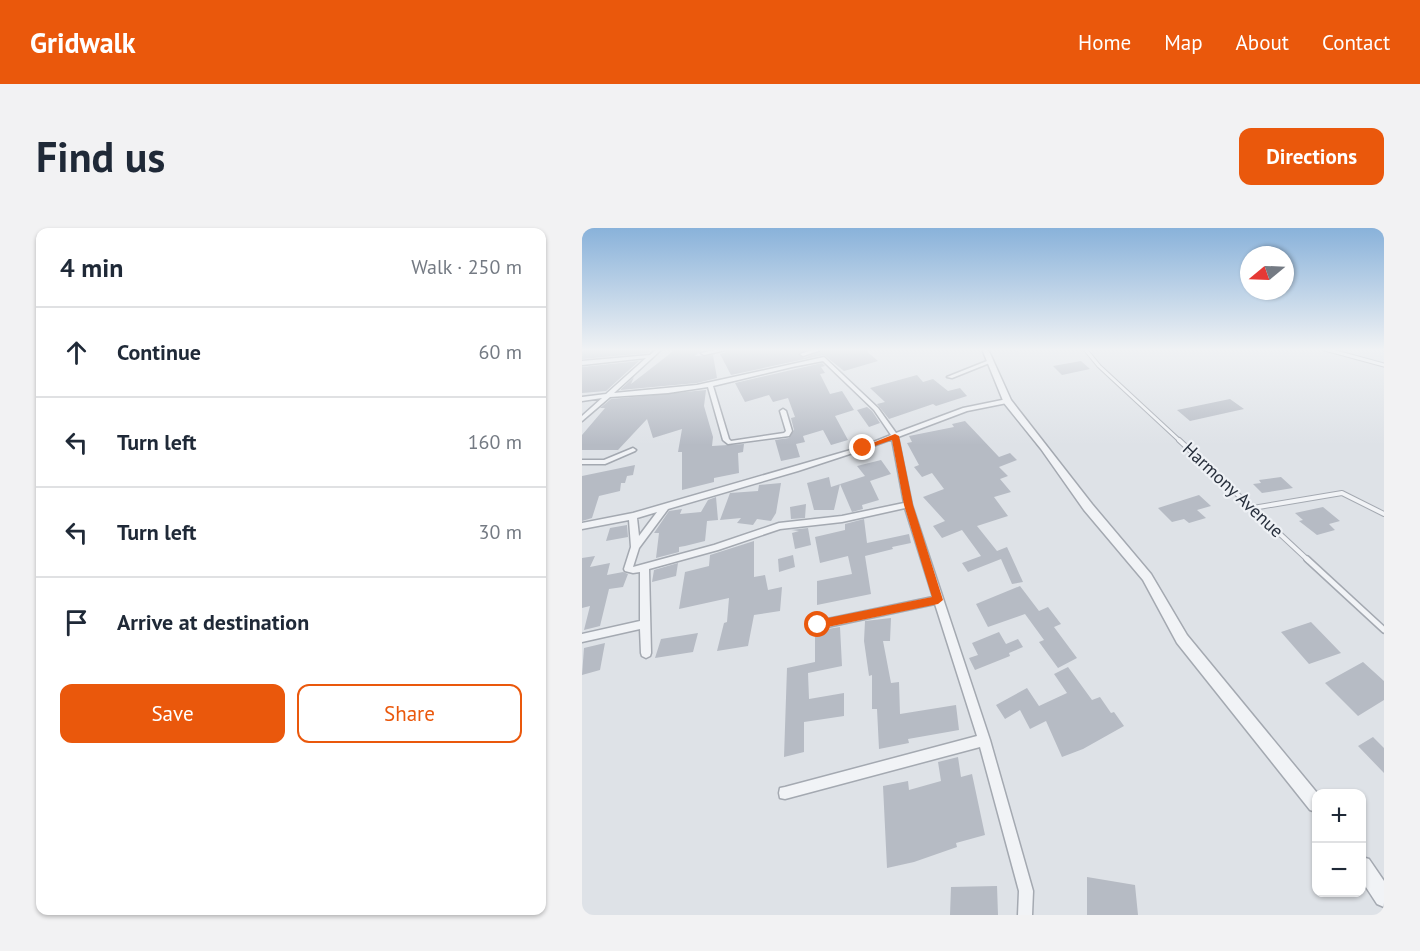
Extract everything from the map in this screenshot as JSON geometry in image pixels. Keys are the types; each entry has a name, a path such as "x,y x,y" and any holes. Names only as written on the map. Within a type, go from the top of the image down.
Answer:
{"street":[{"path":"582,419 622,381"},
{"path":"582,399 607,394 675,391 726,381"},
{"path":"846,381 876,410 895,436 908,505 984,740 1026,891 1025,915"},
{"path":"997,381 1006,401 1044,447 1088,507 1147,577 1182,639 1312,798"},
{"path":"710,385 726,440 730,443 787,435 789,431 783,411"},
{"path":"582,526 633,516 795,469 965,410 1006,401"},
{"path":"582,462 605,462 633,450"},
{"path":"665,507 635,547 628,569 644,567 779,526 842,519 908,505"},
{"path":"633,516 635,547"},
{"path":"644,567 646,653"},
{"path":"818,625 938,600"},
{"path":"582,639 646,624"},
{"path":"785,793 984,740"},
{"path":"1366,872 1384,897"}],"lane":[{"name":"Harmony Avenue","path":"1115,381 1384,630"},
{"path":"1253,508 1342,493 1384,514"}],"building":[{"path":"582,381 617,381 606,391 582,393"},
{"path":"630,381 632,381 631,384 635,381 705,381 620,390"},
{"path":"824,381 830,394 842,391 854,410 835,416 848,440 831,445 823,430 803,436 805,442 796,444 800,457 781,461 775,440 789,438 794,430 791,418 795,417 788,398 773,402 769,395 745,402 735,383"},
{"path":"895,381 936,381 948,391 960,388 967,396 936,406 933,404 889,419 877,404 885,402 870,388"},
{"path":"706,390 704,406 713,437 712,446 744,444 743,452 738,453 739,473 714,478 714,482 682,490 682,452 678,452 682,429 653,438 647,419 618,450 582,450 582,435 605,408 600,408 611,399"},
{"path":"1230,399 1244,409 1190,421 1177,410"},
{"path":"867,407 880,423 869,427 857,410"},
{"path":"965,421 999,457 1010,453 1017,460 999,467 1008,476 1000,479 1011,492 994,497 1008,516 977,526 997,551 1007,547 1023,582 1012,584 1001,559 968,572 962,563 981,556 962,530 942,538 933,526 945,521 923,497 944,489 932,473 922,477 914,467 919,465 907,443 912,442 909,436 954,427 952,424"},
{"path":"881,460 891,474 870,481 879,500 862,505 863,509 852,512 840,484 865,476 857,466"},
{"path":"635,465 633,475 627,476 625,483 621,483 620,491 599,496 592,518 582,521 582,476"},
{"path":"829,477 831,487 840,484 834,510 814,510 807,483"},
{"path":"1281,477 1293,488 1262,493 1253,484 1261,483 1259,480"},
{"path":"781,483 776,513 771,521 757,519 753,525 737,523 741,518 720,520 730,493 758,491 759,485"},
{"path":"1199,495 1211,506 1197,510 1206,518 1189,523 1184,519 1172,522 1158,508"},
{"path":"716,497 718,520 707,521 705,541 679,547 679,552 656,558 659,533 654,533 669,511 682,509 680,514 701,512 708,500"},
{"path":"806,504 805,518 791,519 790,507"},
{"path":"1323,507 1340,521 1329,524 1335,530 1317,535 1299,521 1303,520 1295,513"},
{"path":"864,519 867,543 909,534 911,543 865,556 871,594 817,605 817,581 852,574 848,556 820,563 815,537 845,530 845,524"},
{"path":"627,525 628,537 606,541 610,528"},
{"path":"808,528 811,545 795,549 792,533 799,531 791,530"},
{"path":"754,541 754,577 765,575 768,590 782,587 780,611 754,615 748,646 717,651 724,623 727,622 729,598 679,609 685,572 709,566 710,555"},
{"path":"793,555 795,567 779,572 778,559"},
{"path":"595,556 590,567 610,563 607,575 623,572 628,574 623,587 609,589 600,626 584,630 590,606 582,608 582,558"},
{"path":"678,563 676,576 652,582 654,570"},
{"path":"1020,586 1039,611 1048,607 1061,624 1054,627 1077,658 1058,668 1039,642 1044,640 1025,614 988,627 976,604"},
{"path":"891,618 890,641 883,641 891,683 899,682 900,714 956,705 959,730 908,739 909,743 879,749 877,709 872,709 872,675 869,676 864,641 865,621"},
{"path":"1311,622 1341,653 1309,664 1281,632"},
{"path":"840,627 842,666 808,673 809,699 844,693 844,716 804,722 804,752 784,757 787,668 815,662 815,631"},
{"path":"999,632 1006,644 1018,639 1023,647 1009,653 1010,656 975,670 969,658 978,655 972,643"},
{"path":"698,633 693,652 655,658 661,639"},
{"path":"605,643 600,670 582,675 584,648"},
{"path":"1363,662 1384,681 1384,700 1358,716 1325,683"},
{"path":"1068,667 1092,700 1100,697 1124,726 1083,749 1062,757 1046,721 1030,729 1020,710 1005,719 996,705 1027,688 1039,706 1067,693 1054,674"},
{"path":"1373,737 1384,748 1384,773 1358,746"},
{"path":"958,757 961,777 972,774 985,835 956,843 957,847 914,862 887,868 883,786 908,781 909,790 941,781 938,762"},
{"path":"1087,877 1135,885 1138,915 1087,915"},
{"path":"997,886 998,915 950,915 951,887"}],"route":[{"path":"818,625 938,600 908,505 895,436 863,448"}]}
